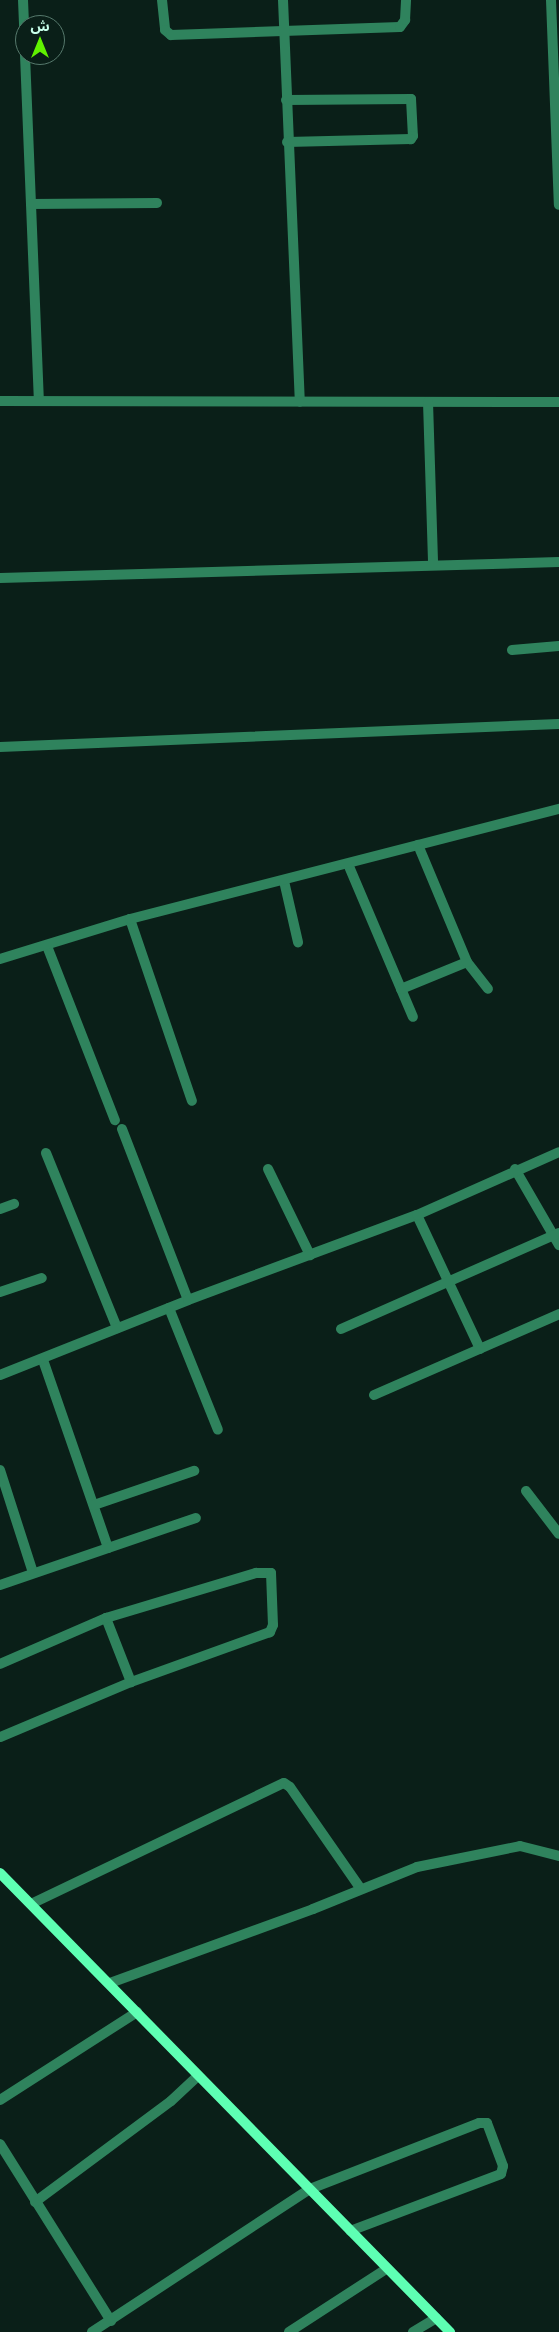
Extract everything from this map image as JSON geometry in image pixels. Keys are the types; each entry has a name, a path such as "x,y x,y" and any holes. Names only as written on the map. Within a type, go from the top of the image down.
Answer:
{"main road":[{"path":"0,1872 450,2332"}],"street":[{"path":"23,0 24,15"},
{"path":"162,0 165,30 172,35 400,27 405,20 406,0"},
{"path":"283,0 287,142 300,402"},
{"path":"551,0 559,205"},
{"path":"25,65 39,400"},
{"path":"286,100 411,99 413,136 410,139 287,142"},
{"path":"31,204 157,202"},
{"path":"0,401 559,402"},
{"path":"428,402 433,565"},
{"path":"0,578 559,562"},
{"path":"512,650 559,646"},
{"path":"0,747 559,724"},
{"path":"0,958 47,946 130,920 559,810"},
{"path":"418,845 467,962 488,989"},
{"path":"348,864 413,1017"},
{"path":"284,880 298,942"},
{"path":"130,920 192,1101"},
{"path":"47,946 116,1120"},
{"path":"401,989 467,962"},
{"path":"122,1128 188,1300"},
{"path":"0,1374 43,1360 188,1300 417,1216 559,1152"},
{"path":"46,1153 117,1328"},
{"path":"268,1169 310,1255"},
{"path":"516,1170 556,1234 559,1245"},
{"path":"0,1209 14,1204"},
{"path":"417,1216 480,1349"},
{"path":"341,1329 556,1234"},
{"path":"0,1292 42,1278"},
{"path":"169,1308 218,1430"},
{"path":"374,1395 559,1314"},
{"path":"43,1360 108,1548"},
{"path":"0,1470 3,1488 33,1573"},
{"path":"94,1505 194,1471"},
{"path":"526,1491 559,1534"},
{"path":"0,1585 196,1518"},
{"path":"0,1664 106,1618 256,1573 271,1573 273,1625 270,1632 131,1682 0,1736"},
{"path":"106,1618 131,1682"},
{"path":"31,1904 284,1783 290,1787 361,1889"},
{"path":"110,1984 361,1889 416,1866 520,1846 559,1856"},
{"path":"0,2100 138,2012"},
{"path":"35,2202 171,2101 198,2076"},
{"path":"96,2331 310,2190 479,2122 487,2122 503,2166 501,2174 350,2231"},
{"path":"0,2144 111,2321"},
{"path":"289,2332 386,2268"},
{"path":"413,2332 436,2318"}]}
